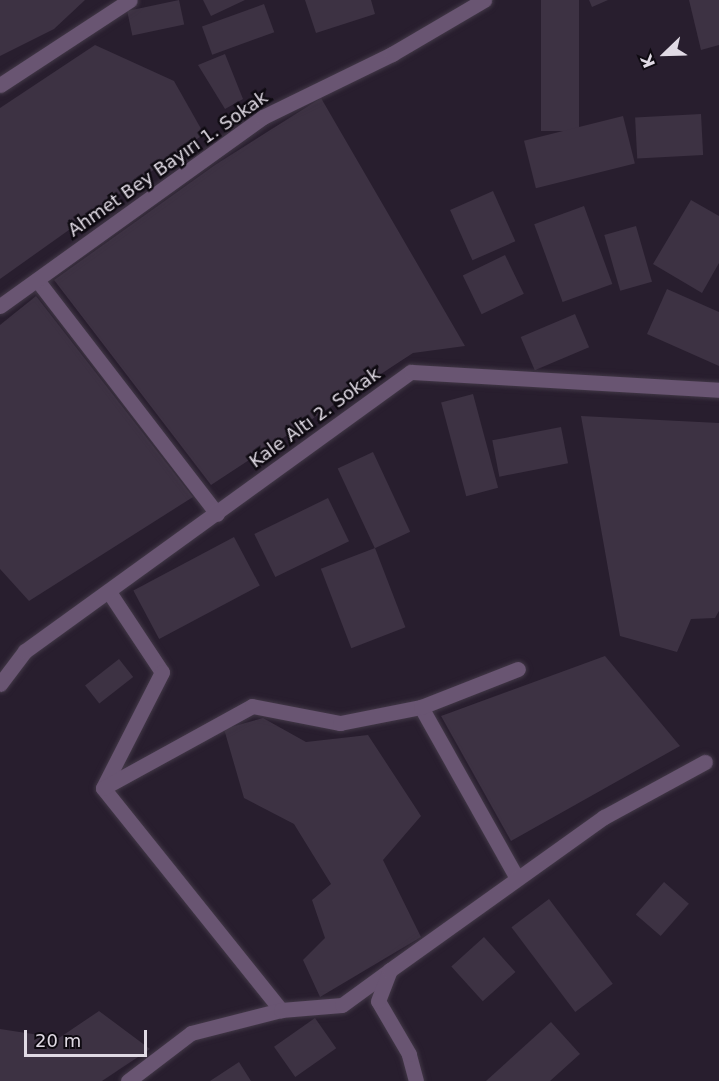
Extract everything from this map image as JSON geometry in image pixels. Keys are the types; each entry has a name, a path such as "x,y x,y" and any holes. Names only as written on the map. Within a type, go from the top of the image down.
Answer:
{"street":[{"path":"0,85 130,0"},
{"name":"Ahmet Bey Bayırı 1. Sokak","path":"0,306 263,117 392,54 484,0"},
{"path":"37,280 217,514"},
{"name":"Kale Altı 2. Sokak","path":"0,684 25,651 411,372 719,390"},
{"path":"103,788 162,672 109,592"},
{"path":"103,788 252,706 340,723 421,707 518,669"},
{"path":"421,707 516,876"},
{"path":"128,1081 191,1033 281,1010 342,1005 437,940 516,876 604,817 705,762"},
{"path":"103,788 281,1010"},
{"path":"390,970 378,1001 409,1054 417,1081"}],"building":[{"path":"0,0 85,0 54,29 0,56"},
{"path":"179,0 184,24 132,35 127,11"},
{"path":"203,0 245,0 211,16"},
{"path":"305,0 371,0 375,14 316,33"},
{"path":"541,0 579,0 579,131 541,131"},
{"path":"589,0 608,0 592,7"},
{"path":"689,0 719,0 719,45 701,50"},
{"path":"264,4 274,32 212,55 202,27"},
{"path":"95,45 174,81 204,134 0,279 0,108"},
{"path":"225,54 243,99 225,109 198,65"},
{"path":"321,98 465,346 413,353 211,485 54,280 215,165"},
{"path":"701,114 703,155 637,158 635,117"},
{"path":"623,116 635,164 536,188 524,141"},
{"path":"493,191 515,241 472,260 450,210"},
{"path":"691,200 719,216 719,263 702,293 653,264"},
{"path":"584,206 612,284 563,302 534,224"},
{"path":"636,226 652,282 620,291 604,235"},
{"path":"505,255 524,294 482,314 463,276"},
{"path":"667,289 719,312 719,366 647,334"},
{"path":"36,296 193,497 29,601 0,569 0,325"},
{"path":"575,314 589,347 535,370 521,337"},
{"path":"473,394 498,488 466,496 441,403"},
{"path":"581,416 719,423 719,611 715,618 691,619 677,652 620,636"},
{"path":"561,427 568,463 499,477 492,440"},
{"path":"373,452 410,532 375,548 338,468"},
{"path":"328,498 349,541 275,577 254,534"},
{"path":"234,537 260,586 159,639 133,591"},
{"path":"375,548 405,627 351,648 321,569"},
{"path":"605,656 680,746 511,841 441,716"},
{"path":"119,659 133,677 99,704 85,685"},
{"path":"263,718 306,742 368,735 421,816 383,860 421,937 320,997 303,960 325,938 312,900 331,884 294,824 244,798 224,729"},
{"path":"664,882 689,904 661,936 636,914"},
{"path":"549,899 613,984 575,1012 511,927"},
{"path":"484,937 515,972 483,1001 451,966"},
{"path":"99,1011 150,1049 102,1081 0,1081 0,1029 59,1038"},
{"path":"315,1018 336,1048 295,1077 274,1047"},
{"path":"551,1022 580,1054 550,1081 486,1081"},
{"path":"239,1062 251,1081 210,1081"}]}
